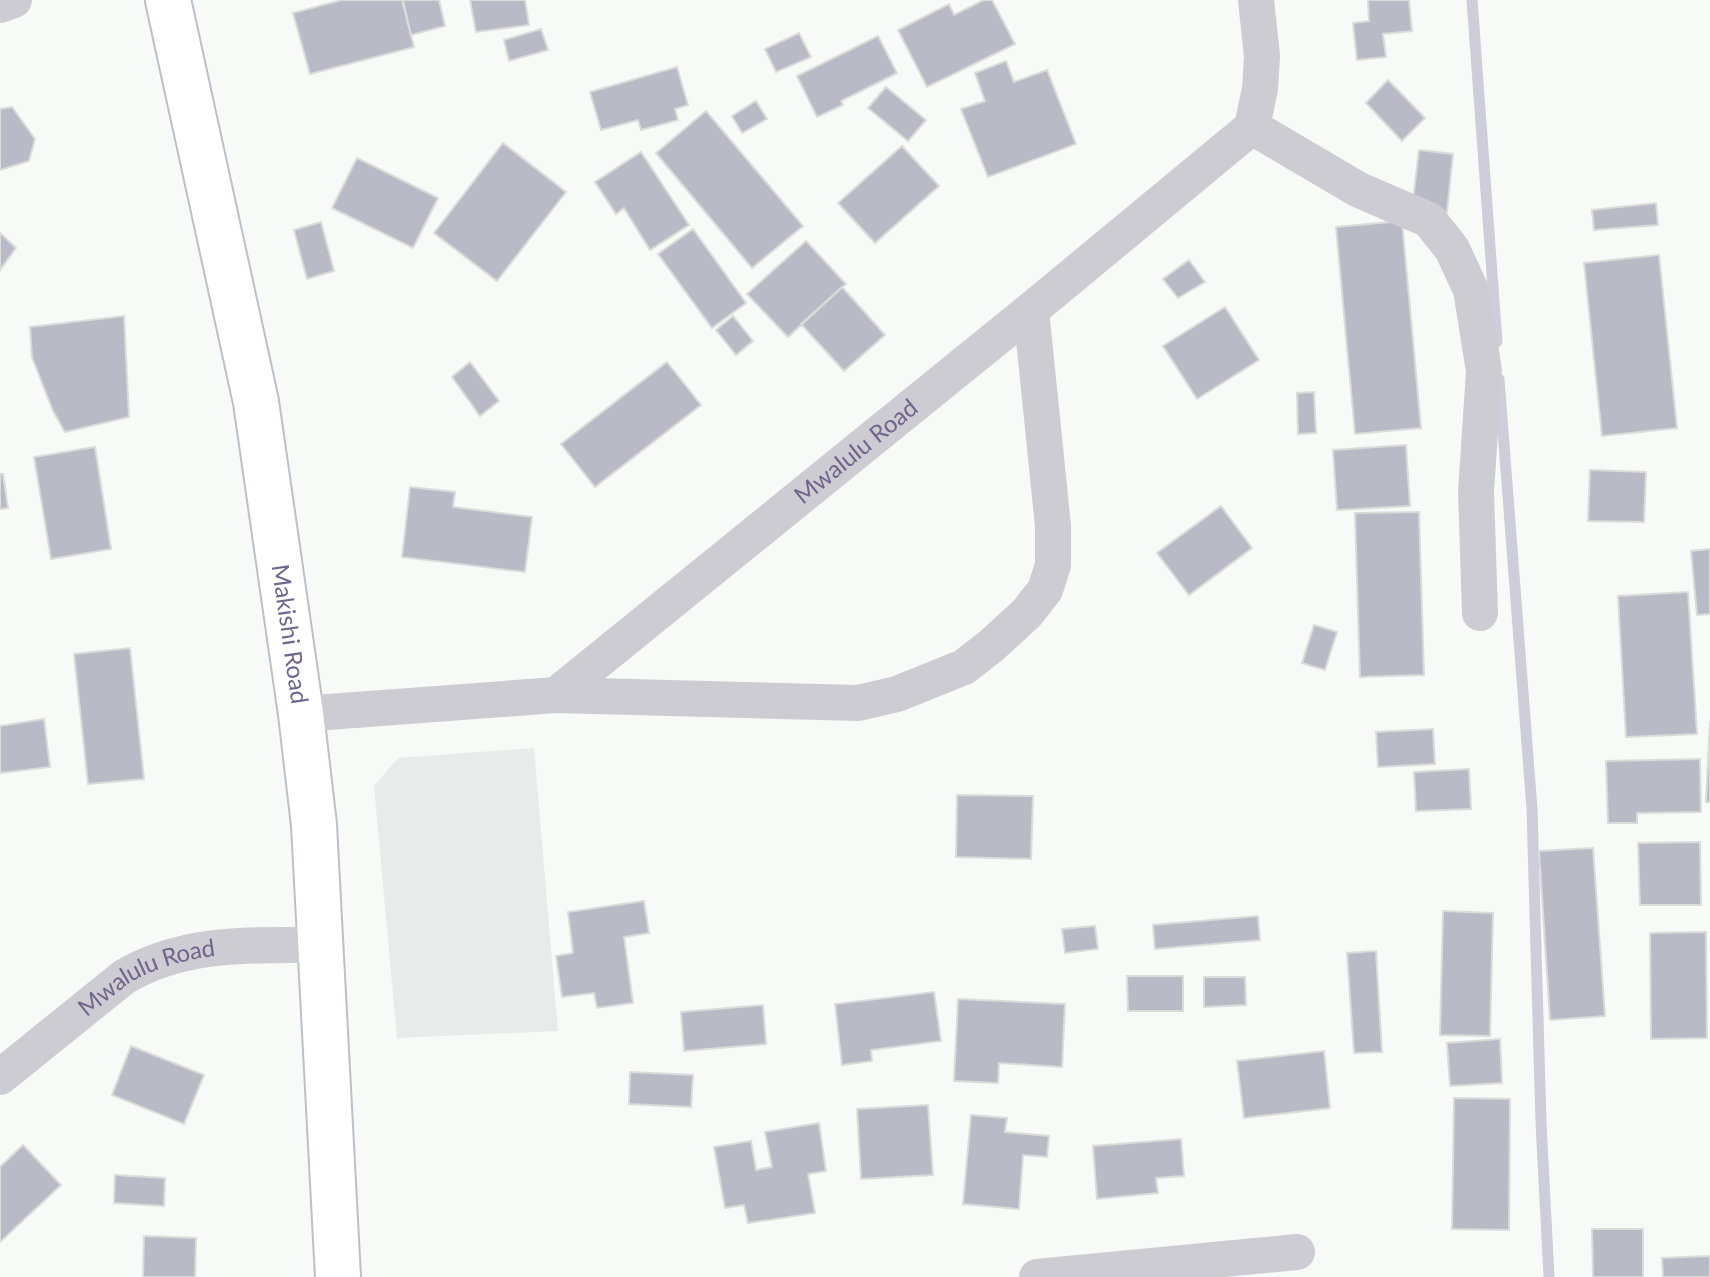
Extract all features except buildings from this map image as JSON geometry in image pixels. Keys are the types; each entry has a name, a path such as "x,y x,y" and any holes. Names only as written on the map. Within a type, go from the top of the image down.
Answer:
{"main road":[{"name":"Makishi Road","path":"168,0 256,402 301,714 314,825 338,1277"}],"street":[{"path":"0,5 14,0"},
{"path":"1256,0 1262,56 1260,89 1252,127 1359,190 1429,220 1452,249 1471,290 1484,371 1476,492 1480,613"},
{"name":"Mwalulu Road","path":"556,695 1252,127"},
{"path":"301,714 556,695 858,703 897,694 964,667 1027,613 1045,590 1053,565 1053,526 1031,310"},
{"name":"Mwalulu Road","path":"0,1077 124,977 164,957 235,945 320,945"},
{"path":"1037,1277 1297,1252"}],"shaded area":[{"path":"534,748 558,1031 397,1038 374,786 398,758"}],"waterway":[{"path":"1472,0 1497,342"},
{"path":"1499,379 1532,809 1541,1123 1549,1277"}]}
